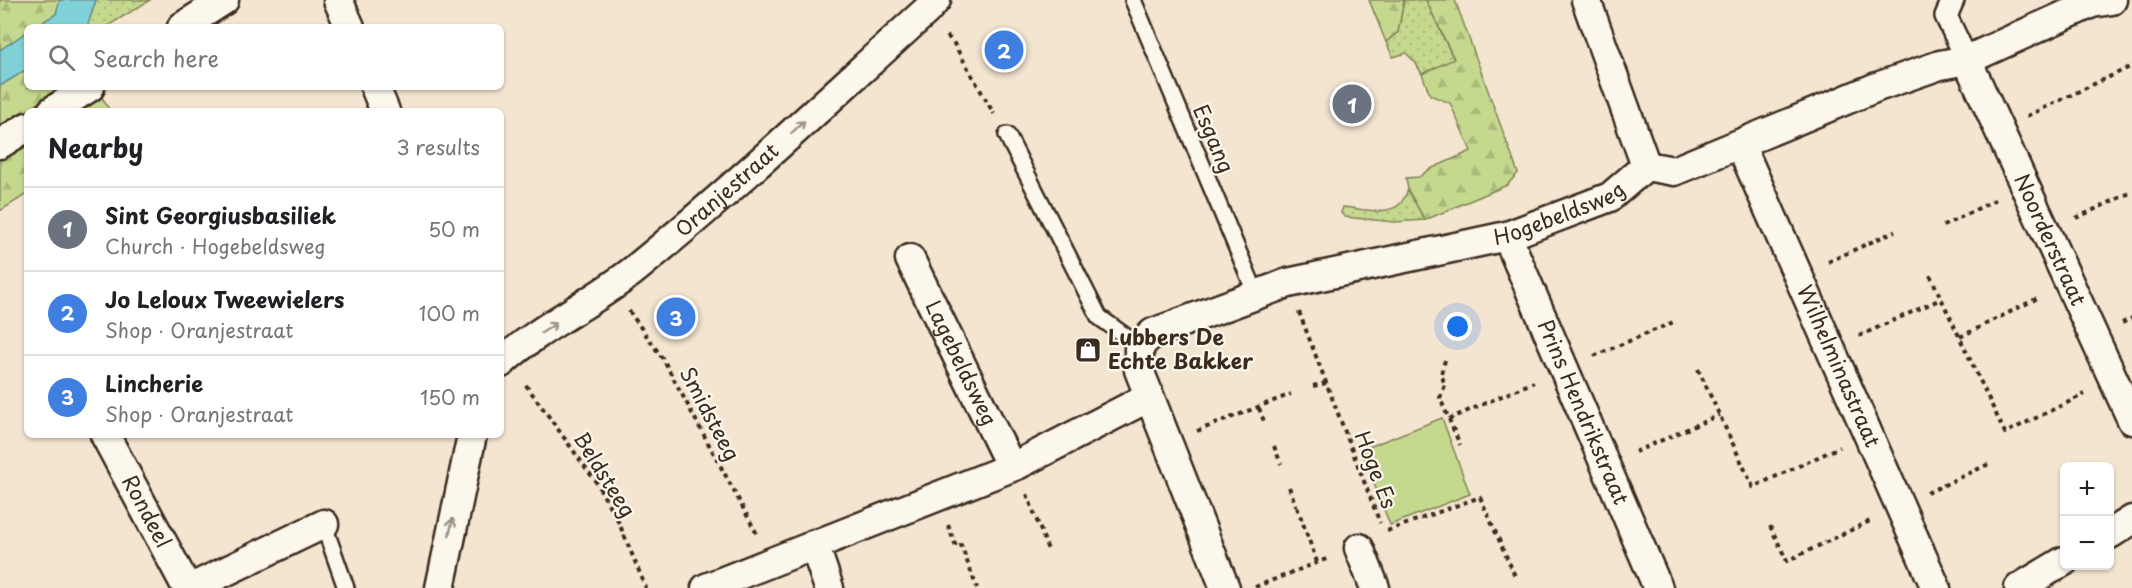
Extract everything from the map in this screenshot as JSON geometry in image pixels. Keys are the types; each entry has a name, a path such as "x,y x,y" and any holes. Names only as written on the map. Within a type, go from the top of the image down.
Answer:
{"street":[{"path":"187,24 224,0"},
{"path":"338,0 349,24"},
{"path":"1586,0 1646,166"},
{"path":"1953,0 1946,16 1967,60"},
{"name":"Hogebeldsweg","path":"1139,346 1153,333 1288,283 1507,236 1610,197 1646,166 1674,171 1877,87 1940,65 1967,60 2092,3 2112,0"},
{"name":"Oranjestraat","path":"504,360 638,268 932,6"},
{"name":"Noorderstraat","path":"1967,60 2132,420"},
{"path":"57,108 85,90"},
{"path":"376,90 384,108"},
{"path":"0,144 24,129"},
{"name":"Wilhelminastraat","path":"1740,144 1936,588"},
{"name":"Prins Hendrikstraat","path":"1507,236 1658,588"},
{"name":"Lagebeldsweg","path":"910,259 1014,466"},
{"path":"1139,346 1139,370 1225,588"},
{"path":"706,588 1014,466 1149,397"},
{"name":"Rondeel","path":"107,438 189,588 322,518"},
{"path":"432,587 471,438"},
{"path":"2114,531 2132,520"},
{"path":"814,544 829,588"},
{"path":"1359,548 1375,588"},
{"path":"2019,588 2060,563"}],"lane":[{"name":"Esgang","path":"1133,0 1256,294"},
{"path":"1007,135 1099,317 1139,346"},
{"path":"322,518 346,588"}],"path":[{"path":"932,6 1007,135"},
{"path":"1998,129 2132,66"},
{"path":"1942,226 2025,186"},
{"path":"2046,233 2132,192"},
{"path":"1798,275 1895,231"},
{"path":"1930,275 2006,433 2114,379"},
{"name":"Hoge Es","path":"1288,283 1384,533 1480,497 1515,576"},
{"path":"1960,337 2069,283"},
{"name":"Smidsteeg","path":"612,286 663,359 771,561"},
{"path":"1831,349 1941,299"},
{"path":"1445,360 1441,374 1444,385 1440,398 1460,445"},
{"path":"1698,369 1753,487 1868,434"},
{"path":"1313,386 1326,383"},
{"name":"Beldsteeg","path":"525,384 596,482 619,523 646,588"},
{"path":"1168,442 1291,394"},
{"path":"1259,408 1265,424"},
{"path":"1605,465 1719,415"},
{"path":"1274,446 1281,465"},
{"path":"1014,466 1048,550"},
{"path":"1289,488 1317,562"},
{"path":"938,496 956,547 961,545 977,588"},
{"path":"1252,588 1359,548"}],"green space":[{"path":"0,0 60,0 56,14 40,24 24,24 24,34 0,50"},
{"path":"96,0 150,0 111,24 88,24"},
{"path":"1369,0 1404,0 1398,32 1386,42"},
{"path":"1404,0 1426,0 1454,60 1422,74 1406,53 1393,57 1386,42 1398,32"},
{"path":"1426,0 1455,0 1518,173 1507,185 1425,220 1408,190 1406,178 1419,177 1428,170 1471,151 1450,103 1430,95 1422,74 1454,59"},
{"path":"24,71 24,90 58,90 31,108 24,108 24,112 0,128 0,86"},
{"path":"99,92 108,108 75,108"},
{"path":"24,140 24,196 0,211 0,155"},
{"path":"1408,190 1425,220 1394,222 1345,217 1341,213 1343,207 1373,211 1388,210 1401,203"},
{"path":"1442,418 1470,494 1390,525 1361,450"}],"water":[{"path":"60,0 96,0 88,24 40,24 56,14"},
{"path":"24,34 24,71 0,86 0,50"}],"place":[{"name":"Jo Leloux Tweewielers","path":"1004,50"},
{"name":"Sint Georgiusbasiliek","path":"1352,104"},
{"name":"Lincherie","path":"676,317"},
{"name":"Lubbers De Echte Bakker","path":"1088,350"}]}
